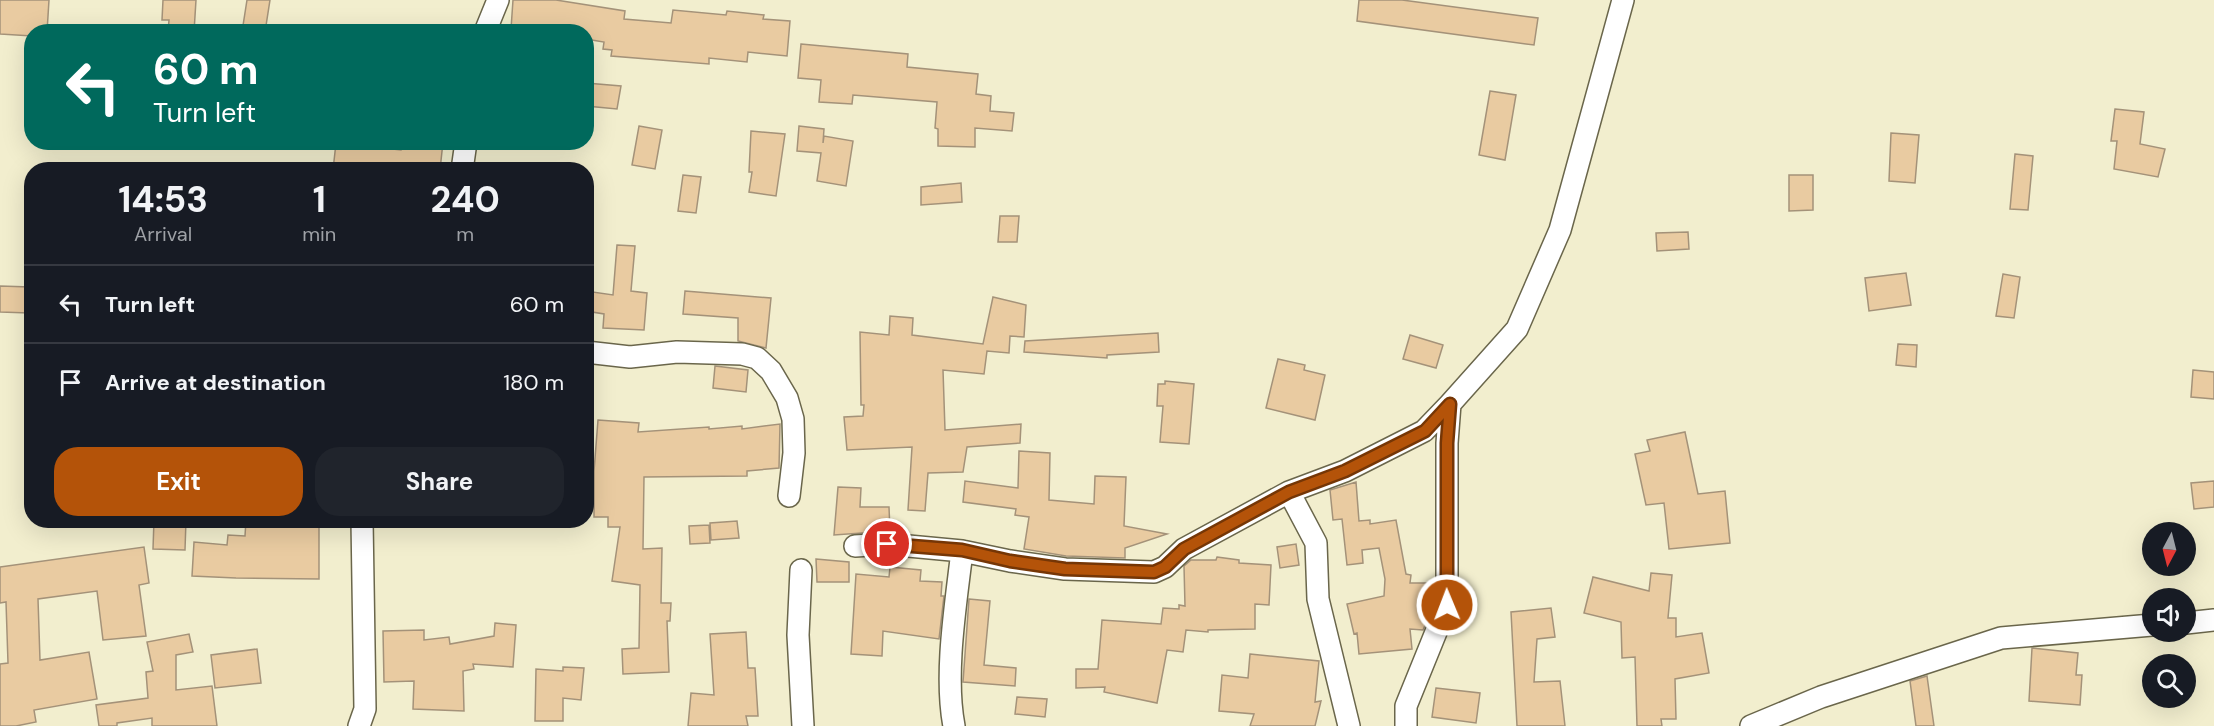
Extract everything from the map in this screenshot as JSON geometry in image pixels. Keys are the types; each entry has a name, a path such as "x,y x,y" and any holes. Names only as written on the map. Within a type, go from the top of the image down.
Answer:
{"street":[{"path":"488,24 498,0"},
{"path":"855,546 887,544 962,550 1010,561 1065,569 1154,572 1165,567 1184,549 1289,492 1345,471 1425,431 1517,329 1560,230 1623,0"},
{"path":"594,353 630,357 677,352 742,354 757,358 771,371 787,398 793,419 794,453 789,496"},
{"path":"1406,726 1406,706 1447,605 1447,443 1450,404"},
{"path":"1289,492 1316,543 1318,599 1348,726"},
{"path":"359,726 365,709 362,528"},
{"path":"954,726 950,706 954,623 962,550"},
{"path":"801,570 798,635 803,726"},
{"path":"2196,622 2214,620"},
{"path":"1751,726 1830,694 2001,638 2142,627"}],"building":[{"path":"0,0 49,0 48,24 24,24 24,36 0,34"},
{"path":"163,0 196,0 194,24 169,24 169,20 162,20"},
{"path":"247,0 270,0 266,24 243,24"},
{"path":"513,0 556,0 625,11 624,19 671,23 673,10 726,15 727,11 764,15 763,19 790,21 787,56 748,52 747,62 709,58 709,64 611,56 612,50 603,49 604,42 594,40 594,24 511,24"},
{"path":"1359,0 1402,0 1538,18 1534,45 1357,21"},
{"path":"801,44 908,54 907,67 978,74 976,94 991,96 990,111 1014,113 1012,131 975,128 975,147 938,146 938,129 935,128 937,102 853,95 852,104 819,102 821,80 798,78"},
{"path":"594,84 621,86 617,109 594,107"},
{"path":"1490,91 1516,95 1505,160 1479,155"},
{"path":"2115,109 2144,112 2140,144 2165,149 2158,177 2114,169 2117,141 2111,141"},
{"path":"639,126 662,130 655,169 632,165"},
{"path":"799,126 824,129 823,143 824,136 853,141 846,186 817,181 821,153 797,151"},
{"path":"751,131 785,134 776,196 749,192 752,172 749,172"},
{"path":"1891,133 1919,135 1915,183 1889,181"},
{"path":"335,150 442,150 441,162 334,162"},
{"path":"2015,154 2033,156 2028,210 2010,209"},
{"path":"683,175 701,177 696,213 678,211"},
{"path":"1789,175 1813,175 1813,210 1789,211"},
{"path":"961,183 962,202 921,205 921,187"},
{"path":"1000,216 1019,216 1017,242 998,242"},
{"path":"1688,232 1689,249 1657,251 1656,233"},
{"path":"617,245 635,246 631,291 647,293 644,330 603,328 604,314 594,312 594,292 613,295"},
{"path":"1906,273 1911,305 1869,311 1865,278"},
{"path":"2003,274 2020,277 2014,318 1996,316"},
{"path":"0,286 24,287 24,313 0,312"},
{"path":"685,291 771,298 766,348 738,341 738,318 683,314"},
{"path":"993,297 1026,305 1024,337 1010,336 1009,353 987,351 984,374 943,370 945,430 1021,424 1020,443 967,447 963,472 928,473 925,511 908,510 912,447 847,450 844,417 863,416 860,332 889,335 890,316 913,318 912,335 983,344"},
{"path":"1158,333 1159,352 1107,355 1107,358 1024,352 1025,341"},
{"path":"1410,335 1443,345 1436,368 1403,359"},
{"path":"1898,344 1917,345 1916,367 1896,365"},
{"path":"1278,359 1305,365 1304,370 1325,375 1315,420 1266,408"},
{"path":"715,366 748,370 746,392 713,388"},
{"path":"2193,370 2214,372 2214,399 2191,397"},
{"path":"1165,381 1194,384 1189,444 1160,442 1163,406 1157,406 1158,384 1165,384"},
{"path":"598,420 639,423 638,432 742,426 742,429 780,424 779,468 747,471 747,476 644,477 643,549 662,548 661,603 671,603 670,621 667,621 669,672 623,674 622,649 639,648 640,585 612,581 620,527 608,527 608,517 594,517 594,471"},
{"path":"1685,432 1698,494 1725,491 1730,543 1669,549 1664,503 1646,505 1635,454 1650,451 1647,440"},
{"path":"1019,451 1050,453 1049,500 1094,504 1095,476 1126,477 1124,526 1167,534 1125,548 1125,558 1066,556 1024,549 1029,517 1015,515 1016,509 963,502 965,481 1018,488"},
{"path":"2214,481 2214,507 2194,509 2191,483"},
{"path":"1356,482 1359,521 1370,520 1370,524 1396,520 1406,574 1411,575 1410,583 1426,583 1425,604 1428,604 1426,623 1423,630 1410,629 1412,649 1359,654 1357,633 1354,634 1347,604 1384,596 1385,579 1379,548 1362,550 1363,563 1347,565 1342,519 1333,520 1330,490"},
{"path":"838,487 861,488 860,507 889,507 890,531 834,535"},
{"path":"737,521 739,538 711,540 710,523"},
{"path":"709,525 710,543 690,544 689,526"},
{"path":"154,528 186,528 185,550 153,549"},
{"path":"246,528 319,528 319,579 192,576 194,542 227,545 228,535 245,536"},
{"path":"1296,544 1299,565 1280,568 1277,547"},
{"path":"144,547 149,583 139,585 146,636 103,640 97,591 38,599 40,660 89,652 97,699 34,710 36,722 0,726 0,664 8,663 6,602 0,603 0,567"},
{"path":"1217,557 1239,560 1239,563 1271,565 1269,605 1255,604 1255,629 1208,630 1208,632 1186,630 1183,652 1167,650 1157,703 1104,692 1105,687 1076,688 1076,669 1098,669 1102,620 1161,624 1163,608 1179,609 1179,605 1185,606 1184,566 1191,560 1216,560"},
{"path":"816,559 849,562 849,582 817,582"},
{"path":"890,567 921,570 920,581 942,582 941,596 944,596 939,639 883,631 882,656 851,654 856,574 889,577"},
{"path":"1651,573 1672,575 1668,618 1676,618 1676,637 1702,633 1709,673 1675,679 1676,719 1661,719 1662,726 1637,726 1635,657 1622,658 1621,622 1584,613 1593,577 1649,591"},
{"path":"969,599 990,601 984,665 1016,668 1015,686 963,682"},
{"path":"1551,608 1555,637 1537,639 1534,682 1560,681 1565,726 1517,726 1511,612"},
{"path":"495,623 516,625 513,667 473,664 474,669 463,671 464,711 413,709 414,681 384,682 383,631 424,630 424,640 449,637 450,644 494,636"},
{"path":"746,632 748,668 755,668 758,716 746,716 748,726 688,726 691,693 714,695 710,634"},
{"path":"189,634 193,652 176,655 176,690 212,686 217,726 152,726 152,718 117,723 117,726 99,726 96,705 148,698 146,672 153,671 147,642"},
{"path":"2032,648 2078,653 2076,675 2082,675 2080,705 2029,701"},
{"path":"257,649 261,683 215,688 211,655"},
{"path":"1250,654 1319,661 1315,702 1321,701 1315,726 1250,726 1254,714 1219,711 1222,675 1248,678"},
{"path":"563,667 584,668 581,700 563,698 563,721 535,721 536,669 563,671"},
{"path":"1927,676 1934,726 1916,726 1910,681"},
{"path":"1436,688 1480,693 1476,723 1432,717"},
{"path":"1017,697 1047,699 1045,717 1015,714"}],"route":[{"path":"887,544 962,550 1010,561 1065,569 1154,572 1165,567 1184,549 1289,492 1345,471 1425,431 1450,404 1447,443 1447,605"}]}
